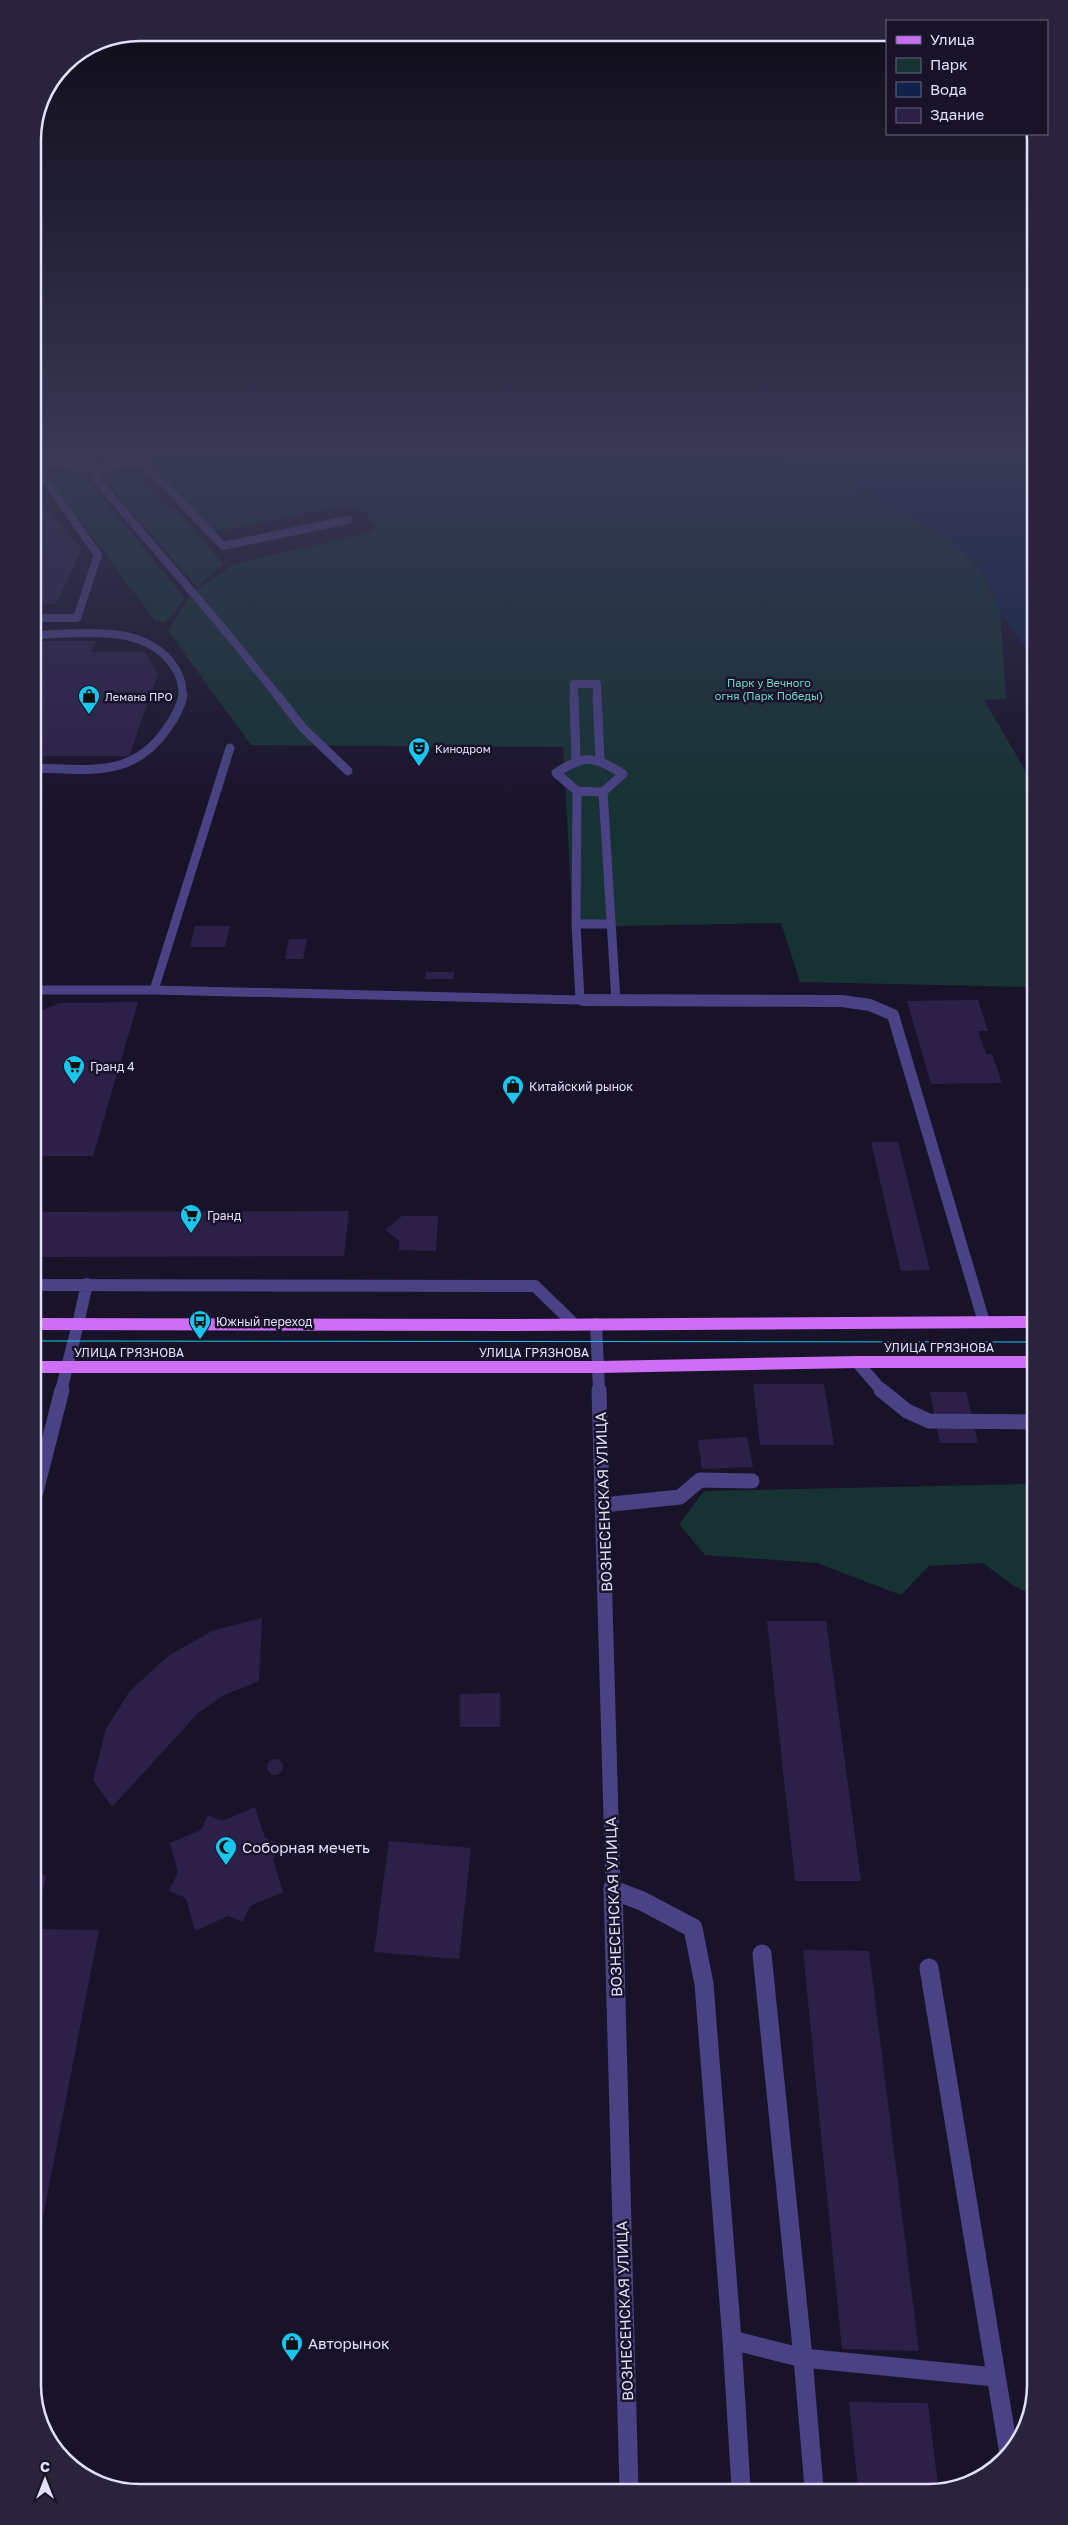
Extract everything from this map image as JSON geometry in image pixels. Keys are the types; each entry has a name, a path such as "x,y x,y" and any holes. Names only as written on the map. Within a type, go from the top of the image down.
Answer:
{"main road":[{"name":"УЛИЦА ГРЯЗНОВА","path":"41,1324 1027,1322"},
{"name":"УЛИЦА ГРЯЗНОВА","path":"41,1367 598,1367 857,1362 1027,1362"}],"street":[{"path":"41,618 77,618 91,575"},
{"path":"178,575 303,728 348,771"},
{"path":"41,635 123,636 144,641 162,652 176,667 182,683 182,699 166,730 153,747 131,762 110,768 41,768"},
{"path":"576,759 574,684 597,684 600,759"},
{"path":"154,990 230,748"},
{"path":"576,759 600,759 623,774 603,792 577,791 556,773 576,759"},
{"path":"577,791 576,924 580,1000"},
{"path":"603,792 616,1001"},
{"path":"576,924 610,924"},
{"path":"41,990 154,990 616,1001 842,1001 870,1005 893,1016 984,1322"},
{"path":"41,1472 87,1284"},
{"path":"41,1285 535,1286 575,1324"},
{"name":"ВОЗНЕСЕНСКАЯ УЛИЦА","path":"596,1324 603,1506 629,2484"},
{"path":"857,1362 877,1386 904,1410 918,1418 929,1421 1027,1422"},
{"path":"603,1506 680,1496 700,1480 752,1481"},
{"path":"613,1890 642,1901 692,1928 704,1984 732,2340 741,2484"},
{"path":"762,1954 814,2484"},
{"path":"929,1968 1007,2444"},
{"path":"732,2340 802,2358 995,2377"}],"green space":[{"path":"121,575 166,575 185,598 175,613 164,622 155,621"},
{"path":"186,575 211,575 197,587"},
{"name":"Парк у Вечного огня (Парк Победы)","path":"218,575 983,575 1000,610 1006,699 984,700 1027,773 1027,987 800,982 781,923 573,927 563,747 251,745 168,631 191,593"},
{"path":"1027,1484 1027,1592 1014,1586 983,1563 929,1566 901,1595 817,1563 705,1555 679,1524 704,1491"}],"water":[{"path":"983,575 1027,575 1027,649 1000,611"}],"building":[{"path":"41,575 70,575 56,604 41,603"},
{"name":"Лемана ПРО","path":"41,641 96,641 92,652 145,652 158,674 129,756 41,756"},
{"path":"195,926 230,926 225,947 190,947"},
{"path":"289,939 307,939 303,959 285,959"},
{"path":"426,972 454,972 454,979 425,979"},
{"path":"978,1000 988,1031 978,1031 986,1054 992,1054 1002,1083 931,1084 907,1001"},
{"name":"Гранд 4","path":"138,1002 93,1156 41,1156 41,1011 60,1003"},
{"path":"871,1142 898,1142 930,1270 901,1271"},
{"name":"Гранд","path":"349,1211 344,1256 41,1257 41,1212"},
{"path":"402,1216 438,1216 436,1251 399,1250 399,1240 385,1230"},
{"path":"753,1384 824,1384 834,1445 760,1445"},
{"path":"930,1392 966,1392 978,1443 940,1443"},
{"path":"747,1437 753,1467 702,1469 698,1440"},
{"path":"262,1618 259,1681 224,1695 198,1713 112,1807 93,1780 106,1729 129,1692 168,1656 212,1631"},
{"path":"767,1621 826,1621 861,1881 795,1881"},
{"path":"500,1693 500,1727 460,1727 460,1694"},
{"path":"275,1759 281,1761 283,1767 281,1773 275,1775 269,1773 267,1767 269,1761"},
{"name":"Соборная мечеть","path":"255,1807 265,1838 280,1844 273,1860 283,1892 250,1906 243,1922 228,1916 195,1931 186,1898 169,1891 178,1872 170,1843 201,1830 208,1815 222,1821"},
{"path":"389,1841 471,1848 459,1959 374,1952"},
{"path":"41,1875 46,1875 41,1899"},
{"path":"41,1929 99,1930 41,2227"},
{"path":"803,1950 869,1951 919,2351 842,2349"},
{"path":"849,2402 928,2403 938,2483 858,2484"}],"tram line":[{"path":"41,1341 1027,1342"}],"place":[{"name":"Лемана ПРО","path":"89,715"},
{"name":"Кинодром","path":"419,767"},
{"name":"Гранд 4","path":"74,1085"},
{"name":"Китайский рынок","path":"513,1105"},
{"name":"Гранд","path":"191,1234"},
{"name":"Южный переход","path":"200,1340"},
{"name":"Соборная мечеть","path":"226,1866"},
{"name":"Авторынок","path":"292,2362"}]}
